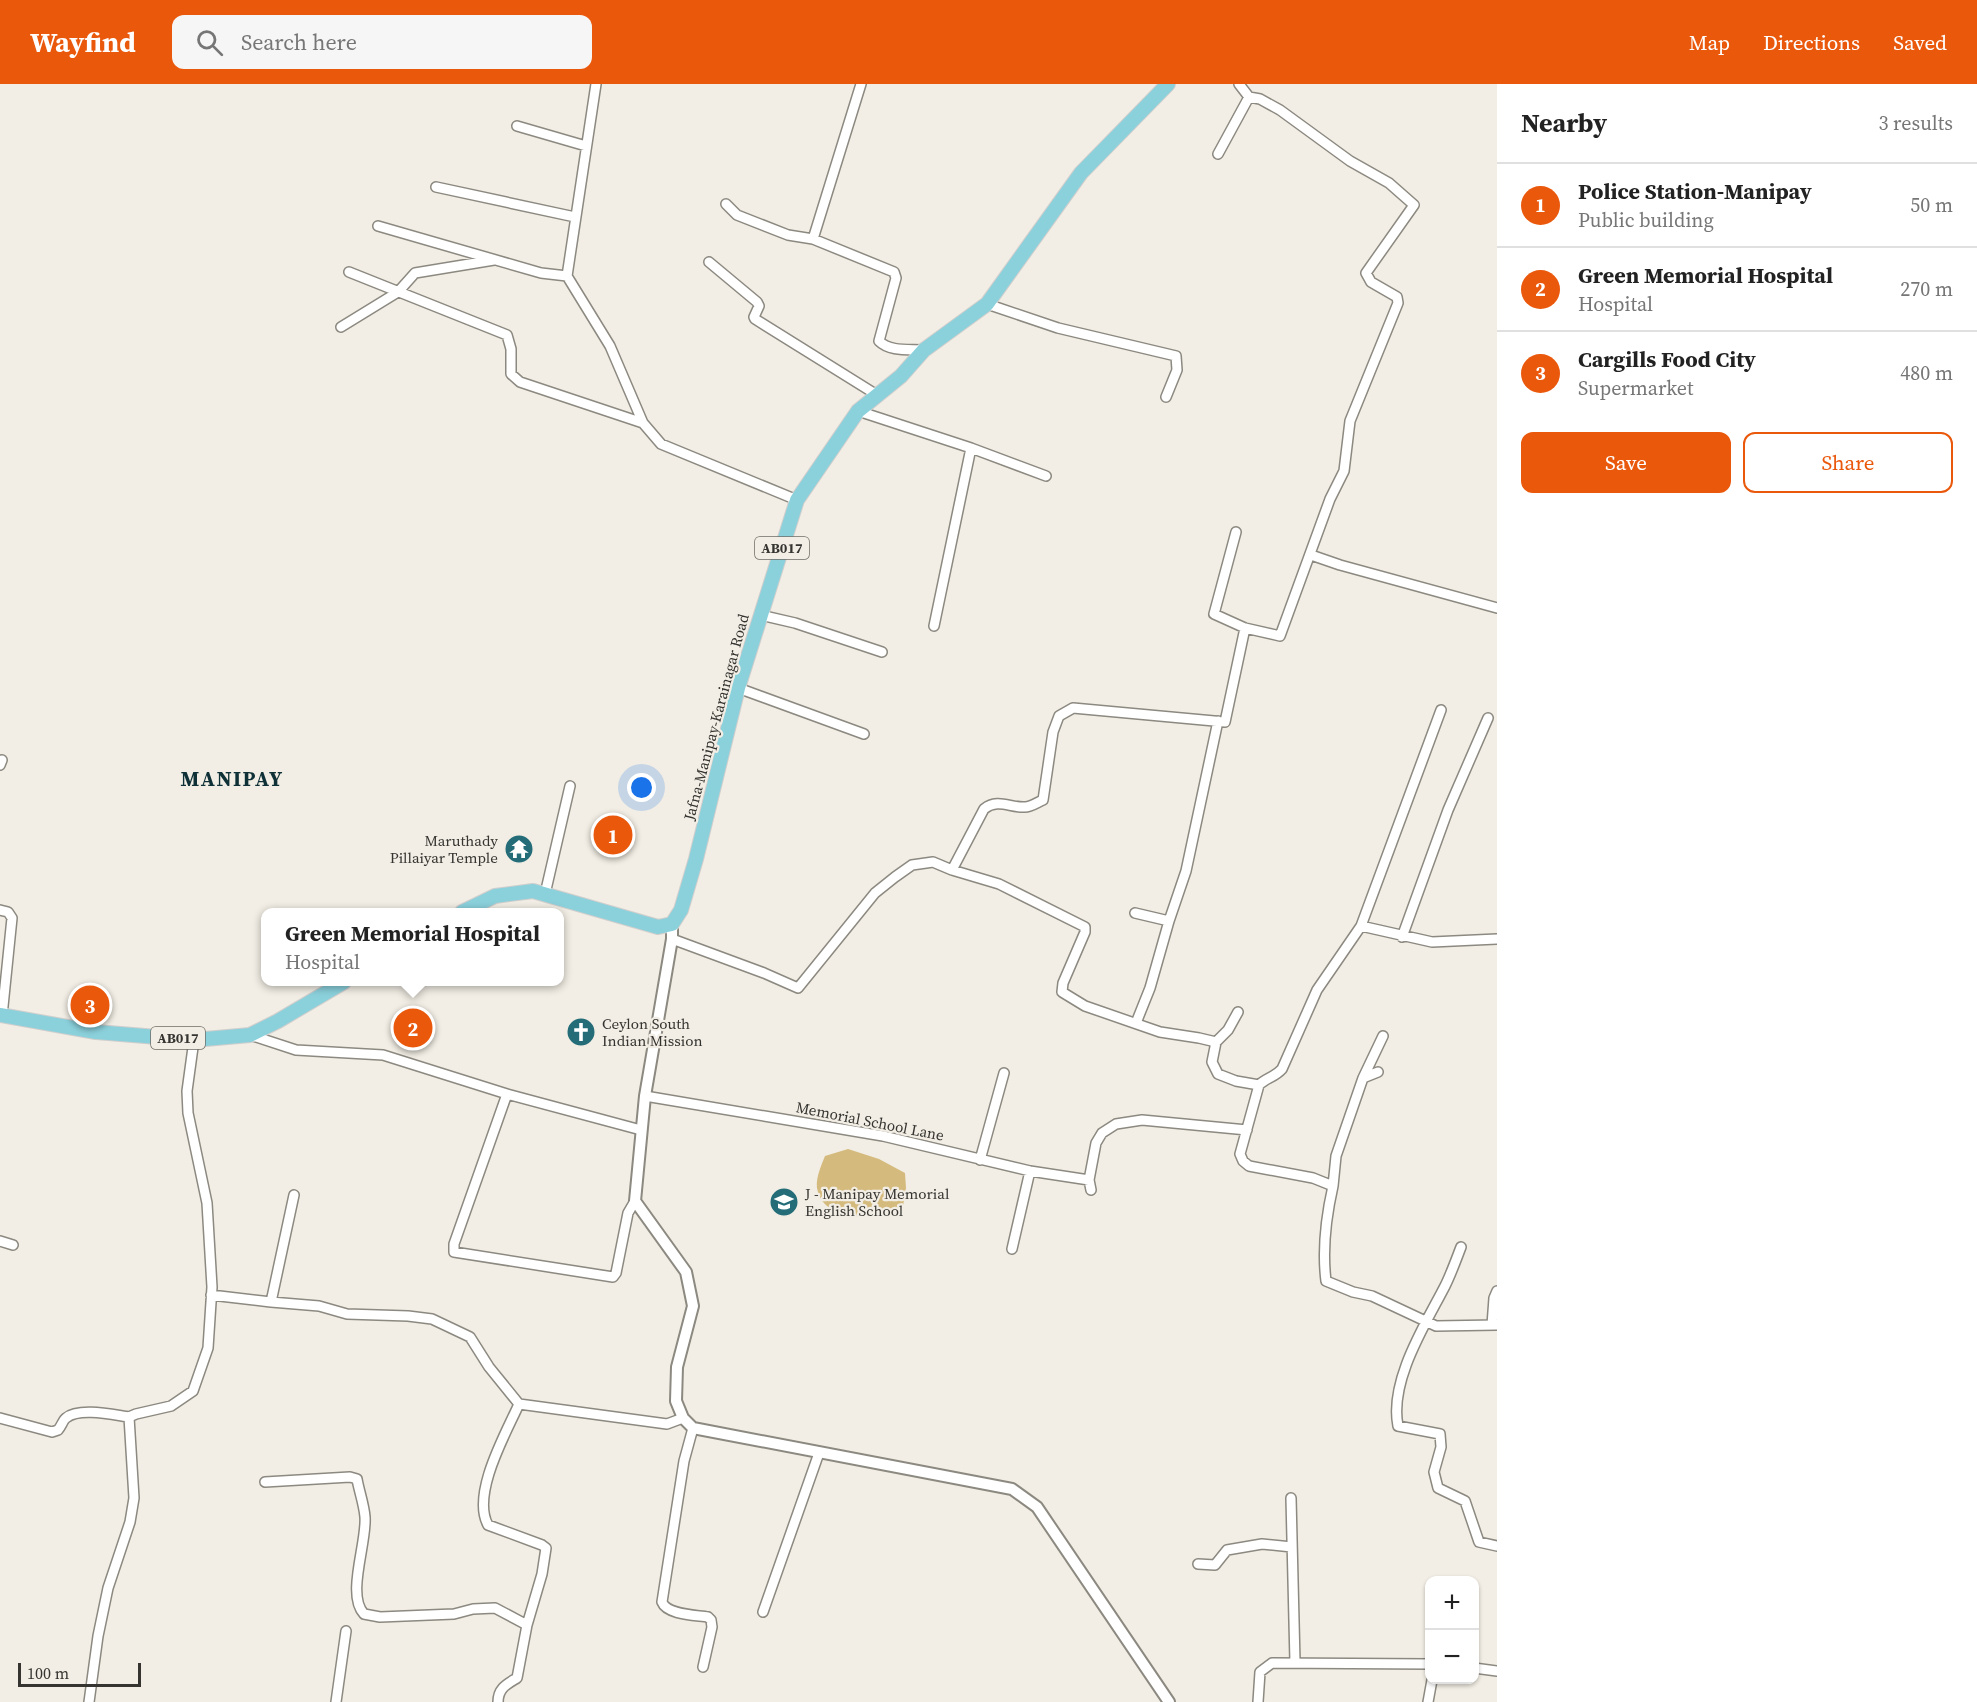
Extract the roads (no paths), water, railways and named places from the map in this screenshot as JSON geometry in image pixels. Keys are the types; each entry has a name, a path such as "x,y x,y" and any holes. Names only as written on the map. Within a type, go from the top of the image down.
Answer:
{"main road":[{"name":"Jafna-Manipay-Karainagar Road","path":"672,924 681,910 696,859 738,688 797,500 858,411 901,376 924,350 987,304 1081,172 1168,84"},
{"path":"470,908 495,896 533,891 658,927 672,924"},
{"name":"AB017","path":"1,1016 96,1032 194,1040 250,1035 336,986"}],"street":[{"path":"596,84 567,276 610,346 643,423 661,444 797,500"},
{"path":"813,239 861,84"},
{"path":"1236,532 1214,614 1245,628 1280,636 1330,500 1344,471 1350,421 1398,303 1397,297 1371,282 1366,273 1414,206 1389,183 1350,162 1280,110 1260,99 1249,97 1239,84"},
{"path":"1218,154 1249,97"},
{"path":"517,126 586,146"},
{"path":"436,188 575,217"},
{"path":"726,204 737,215 788,235 813,239 894,272 896,278 879,341 884,346 924,350"},
{"path":"378,226 541,273 567,276"},
{"path":"341,327 398,292 415,273 496,259"},
{"path":"709,262 757,302 759,306 755,319 877,395"},
{"path":"349,272 507,335 511,349 511,374 520,382 643,423"},
{"path":"987,304 1058,328 1176,356 1177,370 1166,397"},
{"path":"858,411 971,448 1046,476"},
{"path":"934,626 971,448"},
{"path":"1311,555 1497,608"},
{"path":"760,615 795,623 882,652"},
{"path":"952,870 984,809 990,804 1006,803 1027,807 1043,800 1053,732 1059,716 1073,708 1225,722 1245,628"},
{"path":"738,688 864,734"},
{"path":"1333,1186 1314,1178 1249,1166 1240,1154 1259,1085 1282,1069 1317,990 1360,926 1441,710"},
{"path":"1402,937 1448,810 1488,718"},
{"path":"1136,1023 1150,988 1185,871 1218,721"},
{"path":"545,894 570,786"},
{"path":"672,939 798,988 875,893 912,865 933,862 999,884 1085,927 1085,932 1063,983 1062,992 1085,1006 1160,1032 1216,1042"},
{"path":"0,910 8,912 12,918 1,1016"},
{"path":"1135,913 1169,921"},
{"path":"507,1094 454,1244 454,1252 613,1277 616,1273 628,1213 635,1201 645,1096 672,939 672,924"},
{"path":"1360,926 1432,942 1497,939"},
{"path":"1238,1012 1228,1030 1216,1042 1212,1062 1214,1071 1236,1081 1259,1085"},
{"path":"250,1035 296,1050 383,1056 507,1094 641,1130"},
{"path":"1383,1036 1363,1078 1336,1156 1333,1186 1326,1217 1324,1263 1326,1281 1353,1292 1372,1296 1436,1326 1495,1325 1494,1298 1497,1291"},
{"path":"0,1418 52,1432 58,1430 66,1418 74,1414 98,1412 129,1417 136,1413 171,1406 193,1391 208,1348 212,1295 207,1203 188,1113 187,1091 194,1040"},
{"path":"1363,1078 1378,1072"},
{"path":"980,1160 1004,1073"},
{"name":"Memorial School Lane","path":"645,1096 883,1136 1030,1171 1089,1180"},
{"path":"1091,1190 1089,1180 1096,1143 1102,1133 1116,1124 1142,1120 1247,1130"},
{"path":"1012,1249 1030,1171"},
{"path":"271,1302 294,1195"},
{"path":"635,1201 686,1272 693,1306 677,1366 676,1401 683,1418 693,1428 1012,1489 1037,1507 1169,1702"},
{"path":"0,1241 13,1245"},
{"path":"1461,1247 1400,1382 1396,1418 1398,1426 1440,1434 1441,1447 1434,1472 1438,1488 1465,1502 1479,1542 1497,1546"},
{"path":"212,1295 319,1306 347,1314 408,1316 432,1320 470,1337 489,1367 519,1404 667,1424 683,1418"},
{"path":"498,1702 498,1695 502,1687 517,1678 546,1548 488,1525 484,1517 487,1476 519,1404"},
{"path":"89,1702 98,1636 108,1588 130,1522 134,1498 129,1417"},
{"path":"693,1428 684,1461 662,1602 664,1607 670,1610 708,1617 711,1620 712,1627 703,1667"},
{"path":"763,1612 819,1453"},
{"path":"265,1482 350,1477 357,1479 365,1516 364,1544 356,1589 358,1605 364,1614 380,1617 454,1614 473,1609 495,1608 527,1625"},
{"path":"1292,1497 1295,1662"},
{"path":"1198,1564 1215,1565 1227,1550 1262,1544 1292,1546"},
{"path":"336,1702 346,1631"},
{"path":"1258,1702 1260,1672 1272,1662 1425,1664"},
{"path":"1479,1669 1497,1671"},
{"path":"1428,1702 1431,1684"}],"place":[{"name":"Police Station-Manipay","path":"613,835"},
{"name":"Maruthady Pillaiyar Temple","path":"519,849"},
{"name":"Cargills Food City","path":"90,1005"},
{"name":"Green Memorial Hospital","path":"413,1028"},
{"name":"Ceylon South Indian Mission","path":"581,1032"},
{"name":"J - Manipay Memorial English School","path":"784,1202"}],"district":[{"name":"MANIPAY","path":"232,778"}]}
